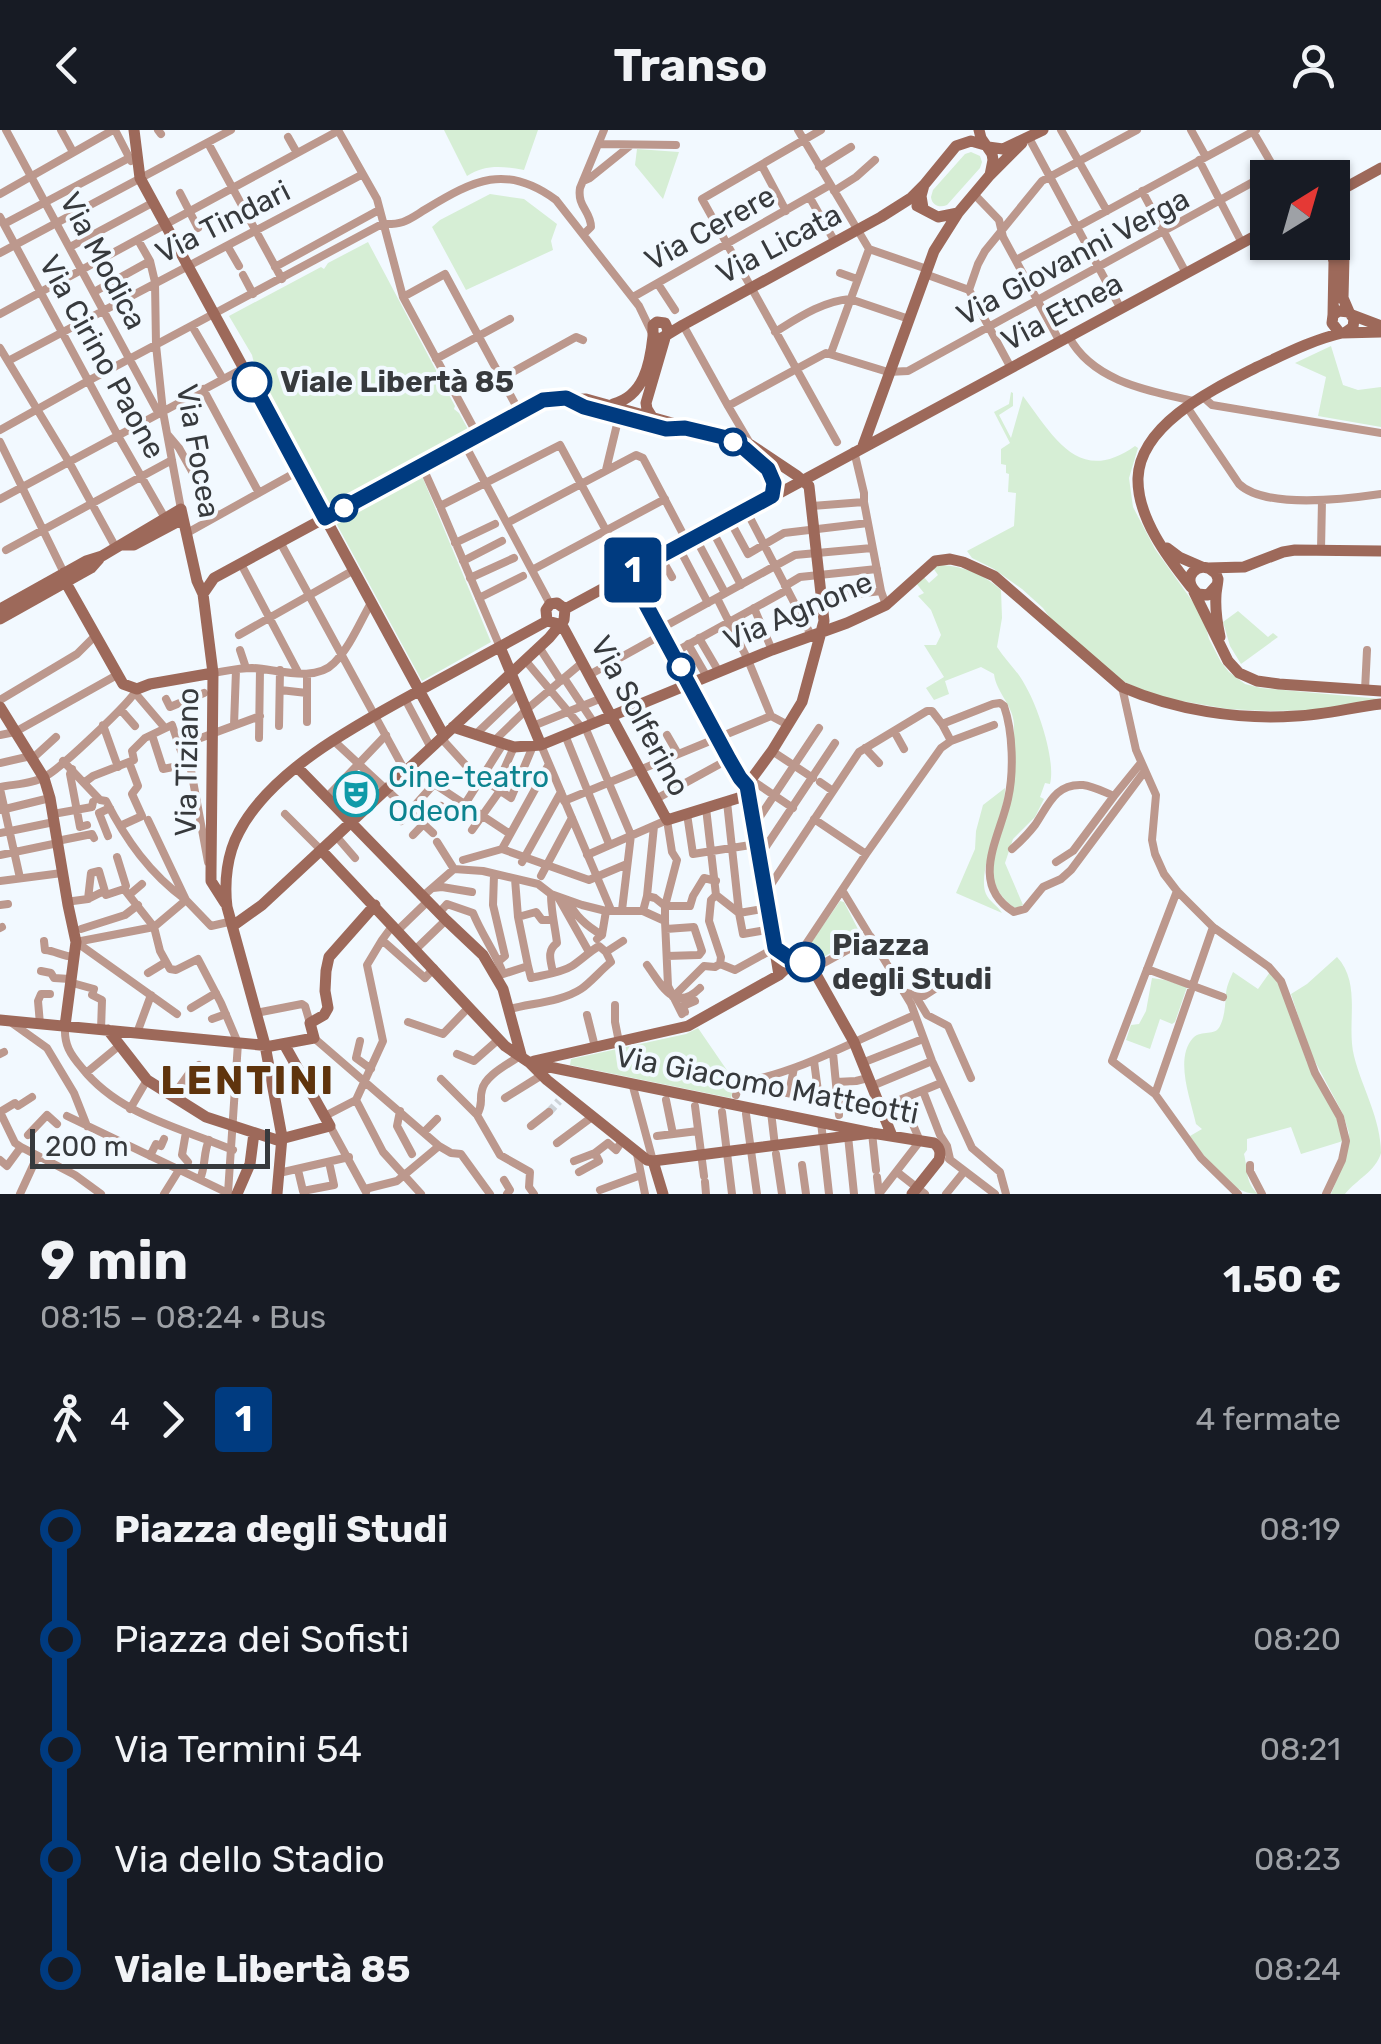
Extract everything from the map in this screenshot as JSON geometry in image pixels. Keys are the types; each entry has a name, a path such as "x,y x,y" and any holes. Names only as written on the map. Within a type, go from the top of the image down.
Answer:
{"main road":[{"path":"134,130 140,178 442,737"},
{"name":"Via Licata","path":"660,331 683,325 898,207 924,185 968,130"},
{"path":"979,130 993,160 990,175"},
{"path":"956,146 971,141 1003,149 1044,130"},
{"path":"934,250 958,213 1026,136"},
{"path":"1350,185 1381,168"},
{"path":"858,448 934,250 936,222 926,211 921,196 924,185"},
{"path":"898,207 910,205 942,218 958,213"},
{"name":"Via Etnea","path":"570,606 1250,239"},
{"path":"1334,260 1333,326 1344,332"},
{"path":"1344,260 1342,298 1353,327 1344,332"},
{"path":"1381,329 1342,310 1309,342 1194,401 1165,426 1140,466 1140,496 1146,516 1192,589 1222,651 1239,673 1257,681 1381,691"},
{"path":"1309,342 1344,332 1381,329"},
{"path":"643,415 637,397 660,331"},
{"path":"643,415 660,331"},
{"path":"619,408 642,384"},
{"path":"203,594 214,578 543,400 566,398 584,407 619,408 643,415 666,429 685,428 751,445 809,486 824,621 816,633 802,702 749,787 727,802 667,820"},
{"path":"868,428 880,437"},
{"path":"727,438 768,469 774,483 772,496"},
{"path":"785,468 818,470"},
{"path":"0,609 91,568 102,556 165,518 182,514"},
{"path":"118,546 134,545 182,514"},
{"name":"Via Focea","path":"182,514 203,594 207,673"},
{"path":"1160,542 1179,556 1216,573 1216,620 1222,651"},
{"path":"1192,589 1208,595 1244,567 1284,552 1381,551"},
{"name":"Via Agnone","path":"442,737 475,735 504,744 537,746 772,650 836,628 886,605 935,561 950,559 994,576 1122,687"},
{"path":"1192,589 1192,574 1205,568 1244,567"},
{"path":"629,573 729,759 749,787 779,975"},
{"path":"0,620 65,578"},
{"path":"65,578 124,684 137,692 150,684 207,673"},
{"path":"227,906 226,878 234,843 258,804 283,777 375,715 500,647 551,623 566,616 570,606 548,599 546,610 551,623 544,642 262,905 233,923"},
{"name":"Via Solferino","path":"551,623 568,636 667,820"},
{"path":"500,647 533,726 537,746"},
{"name":"Via Tiziano","path":"207,673 212,716 211,872"},
{"path":"1122,687 1162,702 1246,716 1299,716 1381,704"},
{"path":"0,704 44,778 79,936 65,1026"},
{"path":"296,767 428,895 442,917 500,975 526,1059"},
{"path":"321,850 499,1039 526,1059 562,1098 637,1154 654,1161 750,1149 776,1150 799,1142 872,1133"},
{"path":"211,872 211,881 233,923 256,1010 281,1140 277,1194"},
{"path":"4,1020 262,1045 317,1040 310,1024 328,1008 325,991 329,957 374,904"},
{"path":"775,948 814,969 854,1042 877,1108 892,1136"},
{"path":"526,1059 688,1026 779,975 796,959"},
{"path":"104,1030 147,1080 206,1117 281,1140 329,1122 284,1044"},
{"name":"Via Giacomo Matteotti","path":"526,1059 632,1084 934,1143 945,1156 918,1192"},
{"path":"544,1077 554,1067"},
{"path":"232,1194 250,1164 254,1133"},
{"path":"654,1161 663,1194"}],"street":[{"name":"Via Modica","path":"3,130 161,413"},
{"path":"61,130 73,152"},
{"path":"0,194 114,130 140,178"},
{"path":"0,314 338,130 377,199 403,297 478,436"},
{"path":"584,234 592,227 591,219 579,198 604,130"},
{"path":"665,145 667,130"},
{"path":"798,130 869,249 969,290 1011,368"},
{"path":"821,130 702,200 836,442"},
{"path":"1062,130 1106,211"},
{"path":"969,290 978,264 1002,228 1042,181 1138,130"},
{"path":"1191,130 1242,243"},
{"path":"0,253 225,131"},
{"path":"1016,260 1255,133 1270,160"},
{"path":"1026,136 1121,309"},
{"path":"288,138 297,153"},
{"path":"208,142 282,279"},
{"path":"600,144 676,145"},
{"path":"583,181 632,144"},
{"path":"819,167 851,147"},
{"path":"273,154 278,163"},
{"path":"2,220 130,158"},
{"name":"Via Cerere","path":"633,297 810,198 856,177 875,160"},
{"path":"758,168 786,211"},
{"name":"Via Tindari","path":"8,361 363,174"},
{"path":"0,430 382,224 399,225 472,183 488,178 506,178 541,188 556,200 660,331"},
{"name":"Via Giovanni Verga","path":"888,372 908,372 1250,188"},
{"path":"1142,191 1186,273"},
{"path":"180,193 198,228"},
{"path":"974,194 999,220 1003,237 1038,301 1065,339 1110,375 1136,388 1212,405 1381,433"},
{"path":"810,198 835,242"},
{"path":"70,246 154,202"},
{"path":"275,267 379,210"},
{"name":"Via Cirino Paone","path":"2,220 165,518"},
{"name":"Via Focea","path":"138,240 150,261 155,282 161,413 182,514"},
{"path":"228,247 254,294"},
{"path":"831,353 869,249"},
{"path":"94,292 150,261"},
{"path":"840,273 858,279"},
{"path":"403,297 445,274 520,413"},
{"path":"658,284 675,310"},
{"path":"775,332 842,299 909,319"},
{"path":"436,358 510,319"},
{"path":"683,325 751,445"},
{"path":"192,326 223,379"},
{"path":"502,378 576,338 583,340"},
{"path":"0,348 118,546"},
{"path":"727,438 731,410 826,352 888,372"},
{"path":"0,499 244,368"},
{"path":"203,390 259,493"},
{"path":"1194,401 1244,489 1260,496 1322,500 1381,494"},
{"path":"606,470 619,408"},
{"path":"166,434 179,448 216,516"},
{"path":"0,442 65,578"},
{"path":"464,443 548,599"},
{"path":"441,510 560,446 629,573"},
{"path":"858,448 872,548 886,605"},
{"path":"507,523 639,455 682,532"},
{"path":"6,550 172,460"},
{"path":"422,466 500,647"},
{"path":"187,533 300,470"},
{"path":"532,570 665,499"},
{"path":"1321,551 1322,500"},
{"path":"812,506 864,502"},
{"path":"746,510 786,588 816,633"},
{"path":"729,519 748,554 784,534 868,523"},
{"path":"455,542 494,524"},
{"path":"758,534 769,524"},
{"path":"711,528 741,585"},
{"path":"695,537 717,598"},
{"path":"463,561 502,541"},
{"path":"280,542 407,770 510,834"},
{"path":"678,546 730,621 771,716 788,725"},
{"path":"590,675 795,555 872,548"},
{"path":"660,556 672,578"},
{"path":"470,578 514,558"},
{"path":"241,564 303,673 307,722"},
{"path":"672,650 754,608 800,577 876,569"},
{"path":"239,635 354,570"},
{"path":"479,598 523,576"},
{"path":"822,598 881,591"},
{"path":"212,716 204,693 207,673 241,669 322,671 341,654 372,602"},
{"path":"754,608 772,650"},
{"path":"0,704 76,654 95,636"},
{"path":"703,636 713,674"},
{"path":"544,642 562,680 582,706 631,835 622,910"},
{"path":"688,644 713,674"},
{"path":"234,726 240,650"},
{"path":"1365,690 1367,650"},
{"path":"525,660 568,712 587,726"},
{"path":"464,804 526,710 582,662"},
{"path":"260,669 260,738"},
{"path":"279,726 280,670"},
{"path":"0,735 15,732 117,675"},
{"path":"1122,687 1142,768 1156,796 1152,840 1164,874 1176,892 1213,927 1269,967 1281,981 1315,1072 1340,1117 1346,1141 1326,1194"},
{"path":"280,690 307,693"},
{"path":"20,878 5,832 0,788 44,778 77,755 137,692 164,727"},
{"path":"168,703 204,693"},
{"path":"475,735 519,693"},
{"path":"405,698 481,779 510,798 537,746"},
{"path":"533,726 602,698"},
{"path":"942,724 993,704 1004,706 1011,734 1010,785 997,831 990,878 992,890 1014,912 1025,909 1043,888 1061,880 1071,870 1130,791 1142,768"},
{"path":"120,710 135,726"},
{"path":"766,892 858,752 928,711 932,711 951,740"},
{"path":"158,758 260,716"},
{"path":"523,859 562,796 588,792 771,716"},
{"path":"104,725 118,767"},
{"path":"85,782 134,760 132,751 172,725 191,769 211,872"},
{"path":"796,959 941,748 951,740 994,725"},
{"path":"754,826 819,728"},
{"path":"894,731 904,749"},
{"path":"153,735 162,769 213,774"},
{"path":"326,798 386,735"},
{"path":"667,735 678,754"},
{"path":"564,736 609,844"},
{"path":"0,763 32,757 56,737"},
{"path":"334,741 410,812 459,866 538,884 568,900 608,910 643,912 666,925 694,928 702,951 698,955 667,956"},
{"path":"687,814 693,854 765,848 816,780 835,743"},
{"path":"472,830 498,787 504,744"},
{"path":"537,746 572,818 608,910 601,943"},
{"path":"865,748 879,763"},
{"path":"772,752 833,791"},
{"path":"656,799 729,759"},
{"path":"64,761 100,800 106,801 148,867 211,926 233,923"},
{"path":"129,762 138,786 132,794 186,900"},
{"path":"439,1146 390,1190 365,1188 329,1122 356,1100 383,1041 367,964 382,940 459,866 502,849 548,764"},
{"path":"1056,862 1073,851 1114,796 1142,768"},
{"path":"72,770 80,827 87,826"},
{"path":"401,822 434,784"},
{"path":"1012,849 1061,788 1077,784 1114,796"},
{"path":"749,787 774,795 793,808"},
{"path":"2,810 50,798"},
{"path":"5,832 92,808 93,802"},
{"path":"727,802 743,934 772,929"},
{"path":"413,835 441,806"},
{"path":"108,836 99,813 110,808"},
{"path":"706,808 716,881 709,921 718,944 720,964"},
{"path":"522,811 543,823"},
{"path":"285,814 321,850"},
{"path":"120,826 145,818"},
{"path":"541,876 572,818"},
{"path":"814,819 866,854"},
{"path":"587,854 667,820 677,860 666,925 668,986 682,1014 682,1006 695,1001"},
{"path":"643,912 654,826"},
{"path":"0,855 92,834 94,838"},
{"path":"336,836 355,858"},
{"path":"455,849 459,866"},
{"path":"502,849 588,880 627,864"},
{"path":"28,1135 47,1115 56,1124 68,1116 150,1156 186,1168 232,1194 238,1043 198,959 170,969 154,927 127,892 117,857"},
{"path":"88,899 91,873 99,871 105,893"},
{"path":"0,881 62,873"},
{"path":"494,875 493,905 505,956 499,961"},
{"path":"647,896 669,906 690,906 704,878 716,881"},
{"path":"515,880 518,918 531,978 574,965 601,943 624,940"},
{"path":"73,901 127,892 142,884"},
{"path":"428,895 442,887 472,892"},
{"path":"842,890 904,992 972,1148 1000,1172 1006,1194"},
{"path":"1176,892 1112,1061 1155,1094 1201,1158 1238,1194"},
{"path":"553,972 549,952 556,943 551,920 554,895"},
{"path":"554,895 589,952"},
{"path":"716,895 739,913 768,908"},
{"path":"79,936 154,927 175,916 186,900"},
{"path":"511,1008 560,998 582,989 611,962 568,900"},
{"path":"416,949 442,917 447,904 473,913 482,936 499,961 500,975 528,966"},
{"path":"79,936 138,905"},
{"path":"518,918 536,912 542,920 551,920"},
{"path":"1155,1094 1213,927"},
{"path":"79,936 97,959 177,1014"},
{"path":"814,969 871,937"},
{"path":"382,940 425,978 434,968"},
{"path":"44,941 45,950 74,958"},
{"path":"720,964 734,970 775,948"},
{"path":"148,973 166,962"},
{"path":"674,997 704,966 720,964"},
{"path":"647,965 674,997 693,995 700,988"},
{"path":"1146,969 1223,997"},
{"path":"40,971 94,989 92,995 102,1000 104,1030"},
{"path":"904,992 924,996 938,986"},
{"path":"190,1008 216,993"},
{"path":"40,1024 38,1000 41,994 50,994"},
{"path":"137,1033 151,995"},
{"path":"915,995 927,1015 948,1026 971,1078"},
{"path":"256,1010 302,1004 310,1024"},
{"path":"614,1005 620,1042"},
{"path":"408,1022 444,1034 469,1007"},
{"path":"212,1019 226,1014"},
{"path":"587,1014 595,1047"},
{"path":"739,1082 814,1061 915,1016"},
{"path":"4,1020 47,1048 74,1093 84,1121"},
{"path":"65,1026 67,1050 100,1089 130,1109 232,1150"},
{"path":"456,1054 474,1062 499,1039"},
{"path":"862,1063 923,1039"},
{"path":"317,1040 439,1146 460,1154 491,1194 510,1190 504,1180"},
{"path":"360,1041 356,1058 372,1069"},
{"path":"86,1074 120,1046"},
{"path":"833,1053 839,1115"},
{"path":"476,1115 483,1102 481,1090 489,1078 526,1059"},
{"path":"814,1061 818,1099"},
{"path":"836,1082 870,1082 932,1061"},
{"path":"173,1096 199,1064"},
{"path":"788,1093 794,1068"},
{"path":"190,1072 210,1082"},
{"path":"504,1098 544,1077"},
{"path":"441,1079 476,1115 500,1155 530,1172 534,1194"},
{"path":"130,1109 147,1080"},
{"path":"739,1082 868,1109 942,1083"},
{"path":"736,1095 739,1082"},
{"path":"632,1084 654,1161"},
{"path":"922,1090 949,1151 945,1156 995,1194"},
{"path":"32,1097 0,1112 16,1142 101,1194"},
{"path":"879,1194 920,1141 902,1099"},
{"path":"356,1100 383,1152 421,1194"},
{"path":"666,1100 673,1134"},
{"path":"695,1106 706,1194"},
{"path":"400,1111 397,1126 412,1154"},
{"path":"531,1126 550,1112"},
{"path":"722,1112 732,1194"},
{"path":"771,1112 782,1194"},
{"path":"746,1114 757,1194"},
{"path":"557,1143 592,1117"},
{"path":"796,1117 799,1142"},
{"path":"424,1132 437,1119"},
{"path":"75,1132 84,1121"},
{"path":"821,1122 829,1194"},
{"path":"657,1136 698,1131"},
{"path":"186,1132 182,1148 186,1168"},
{"path":"872,1133 879,1194"},
{"path":"848,1136 854,1194"},
{"path":"150,1156 156,1144 161,1146 164,1140"},
{"path":"200,1179 209,1140"},
{"path":"574,1162 608,1142 616,1150 622,1142"},
{"path":"0,1160 7,1166 21,1147"},
{"path":"579,1172 599,1161 595,1153"},
{"path":"637,1154 645,1194"},
{"path":"20,1194 37,1157"},
{"path":"280,1174 349,1157"},
{"path":"298,1170 302,1191 334,1185 329,1162"},
{"path":"802,1165 806,1194"},
{"path":"1250,1165 1262,1194"},
{"path":"164,1194 186,1168"},
{"path":"897,1172 918,1192"},
{"path":"946,1194 963,1173"},
{"path":"600,1190 641,1175"},
{"path":"204,1194 209,1184"}],"green space":[{"path":"444,130 538,130 524,170 494,167 467,176"},
{"path":"637,149 679,152 663,199 635,165"},
{"path":"971,152 980,156 980,168 947,205 935,204 933,190"},
{"path":"490,194 524,199 557,224 551,241 553,250 466,290 432,227"},
{"path":"368,242 469,431 327,508 263,390 265,385 262,386 251,365 252,355 229,316 321,267 324,269 328,263"},
{"path":"1331,346 1343,385 1358,390 1381,387 1381,427 1318,416 1326,377 1295,363"},
{"path":"1011,392 1013,406 999,415 1011,438 1023,396 1057,440 1083,459 1098,461 1138,448 1129,478 1133,507 1155,549 1203,616 1209,639 1229,672 1245,684 1261,688 1381,699 1314,710 1268,711 1228,709 1158,697 1118,679 1022,589 972,558 967,551 1014,526 1016,493 1008,492 1009,474 1006,465 1001,464 1001,449 1010,443 994,412 1009,404"},
{"path":"422,476 491,642 422,681 336,523"},
{"path":"941,565 974,572 1001,590 997,647 1030,695 1048,748 1050,784 1045,783 1040,797 1044,799 1035,817 1013,839 1005,863 1023,905 1016,909 1003,897 993,873 1011,795 1011,711 994,674 981,667 945,681 949,694 934,700 926,688 944,677 924,645 936,645 941,635 931,610 918,596 924,593 916,583 923,576 929,583 938,575 933,568"},
{"path":"1238,611 1268,637 1273,633 1278,637 1241,664 1230,646 1223,622"},
{"path":"1005,788 984,884 987,897 1002,913 956,893 975,849 983,805"},
{"path":"840,901 861,935 817,961 808,947"},
{"path":"1337,957 1349,979 1354,1056 1375,1116 1381,1153 1345,1194 1331,1194 1346,1157 1349,1133 1310,1052 1291,994"},
{"path":"1233,972 1258,989 1270,972 1282,988 1307,1063 1336,1116 1343,1141 1301,1154 1291,1127 1247,1139 1244,1154 1248,1176 1258,1194 1228,1182 1190,1136 1202,1129 1196,1124 1188,1092 1184,1068 1187,1047 1193,1038 1220,1026"},
{"path":"1152,978 1187,987 1175,1022 1160,1019 1150,1049 1126,1040 1131,1025 1139,1024 1146,1011"},
{"path":"698,1028 735,1082 731,1098 570,1065 571,1059"}],"tunnel":[{"path":"549,1112 559,1101"}],"bus line":[{"name":"1","path":"252,382 325,518 551,398 566,398 584,407 666,429 685,428 727,438 768,469 774,483 772,496 629,573 747,786 775,948 805,962"}],"place":[{"name":"Viale Libertà 85","path":"252,382"},
{"name":"Cine-teatro Odeon","path":"356,794"},
{"name":"Piazza degli Studi","path":"805,962"}],"district":[{"name":"LENTINI","path":"248,1080"}]}
